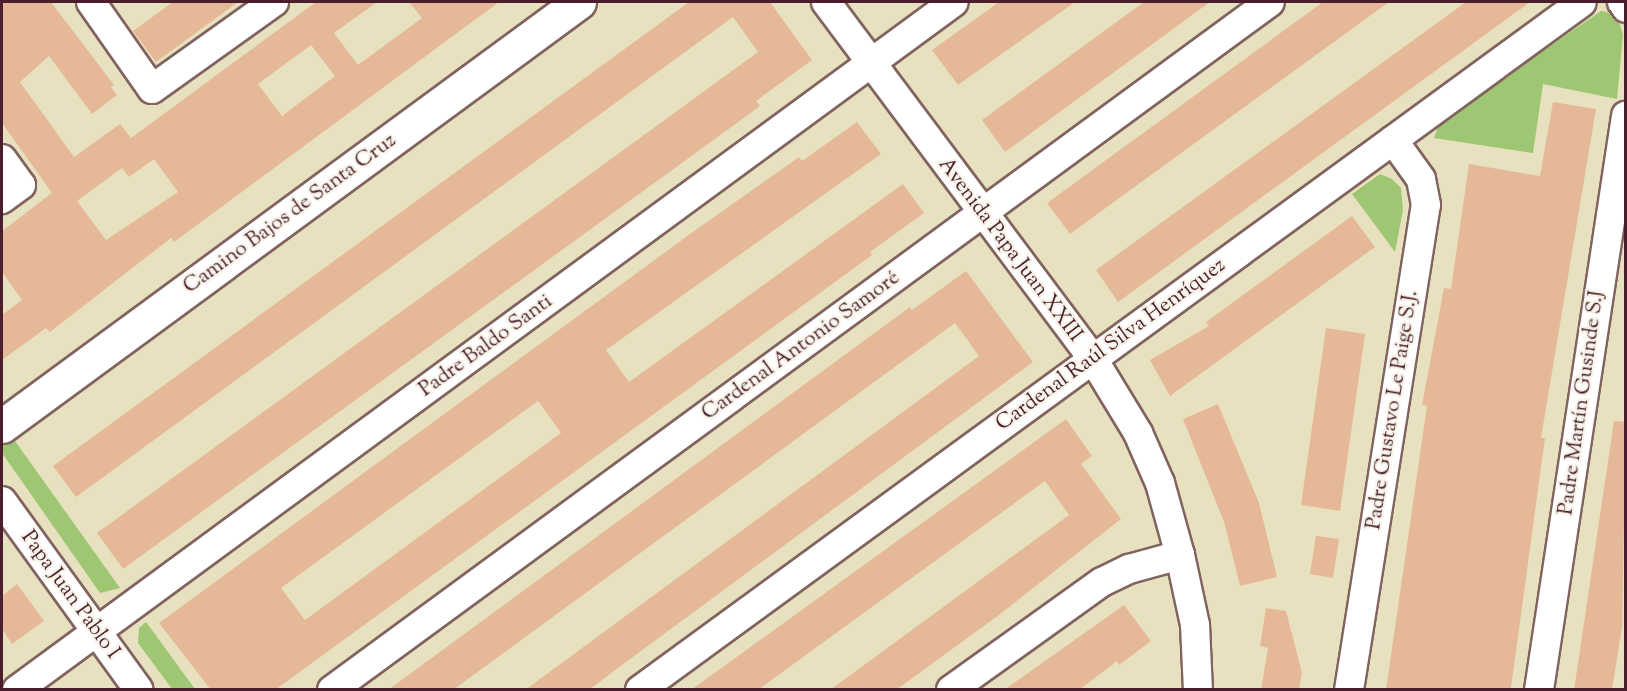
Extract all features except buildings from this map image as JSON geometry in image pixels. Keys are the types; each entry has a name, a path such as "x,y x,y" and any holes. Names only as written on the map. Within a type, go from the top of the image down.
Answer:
{"street":[{"path":"91,2 152,89 274,2"},
{"name":"Camino Bajos de Santa Cruz","path":"2,426 579,2"},
{"name":"Avenida Papa Juan XXIII","path":"826,2 870,64 1093,359 1138,433 1160,483 1180,555 1195,625 1198,690"},
{"name":"Padre Baldo Santi","path":"17,690 954,2"},
{"name":"Cardenal Antonio Samoré","path":"332,690 1270,2"},
{"name":"Cardenal Raúl Silva Henríquez","path":"640,690 1582,2"},
{"path":"1622,2 1626,8"},
{"name":"Padre Martín Gusinde S.J","path":"1539,690 1626,116"},
{"name":"Padre Gustavo Le Paige S.J.","path":"1349,690 1426,205 1421,179 1393,140"},
{"path":"2,159 21,185 2,199"},
{"name":"Papa Juan Pablo I","path":"2,501 139,690"},
{"path":"951,690 1102,582 1137,567 1180,555"}],"green space":[{"path":"1601,11 1616,14 1623,34 1617,99 1543,84 1533,153 1434,138 1439,123"},
{"path":"1380,174 1392,179 1401,188 1403,210 1395,252 1352,194"},
{"path":"10,434 120,588 100,593 2,453 2,440"},
{"path":"146,622 195,689 172,689 138,643 139,628"}]}
